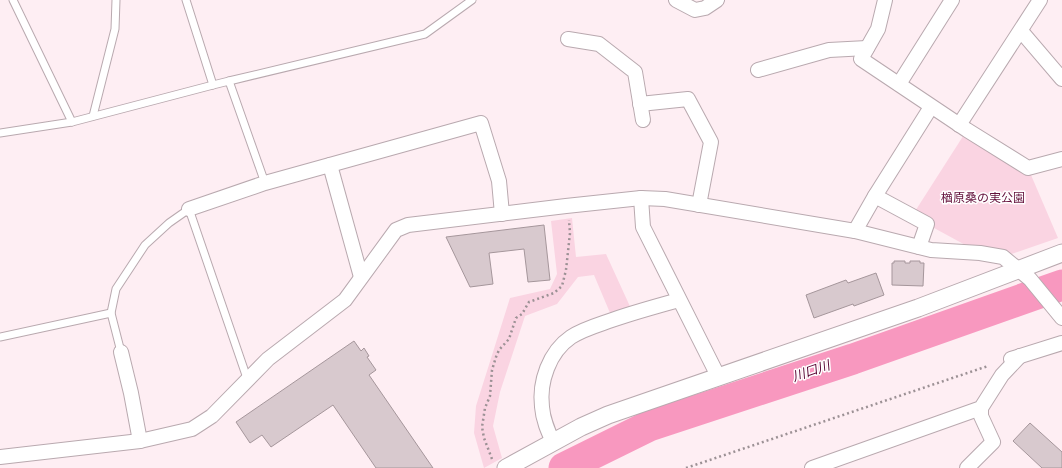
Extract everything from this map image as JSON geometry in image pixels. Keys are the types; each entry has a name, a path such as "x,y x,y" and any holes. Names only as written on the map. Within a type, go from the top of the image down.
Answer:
{"street":[{"path":"676,0 695,10 704,8 717,0"},
{"path":"885,0 878,29 861,59 931,107 1028,168 1062,159"},
{"path":"899,84 952,0"},
{"path":"960,125 1040,0"},
{"path":"1021,31 1062,79"},
{"path":"568,39 599,44 635,72 643,120"},
{"path":"758,70 829,50 867,48"},
{"path":"640,104 688,99 711,142 699,205"},
{"path":"855,231 875,196 931,107"},
{"path":"189,209 265,183 481,123 499,181 502,214"},
{"path":"330,165 361,278"},
{"path":"875,196 927,224 919,247"},
{"path":"641,198 643,227 718,376"},
{"path":"0,457 140,441 192,429 212,416 268,359 345,300 396,230 408,225 641,198 665,199 855,231 931,250 980,253 1003,257 1024,273 1062,318"},
{"path":"499,466 608,415 718,376 1024,273 1062,253"},
{"path":"553,442 545,424 541,407 543,385 548,365 558,348 571,338 589,328 680,300"},
{"path":"1003,361 1062,343"},
{"path":"121,352 132,394 140,441"},
{"path":"967,468 993,442 981,416 981,408 1002,375 1020,356"},
{"path":"812,468 981,408"}],"lane":[{"path":"13,0 72,122"},
{"path":"93,116 115,29 116,0"},
{"path":"186,0 213,85"},
{"path":"0,133 72,122 229,81 425,34 472,0"},
{"path":"229,81 265,183"},
{"path":"121,352 111,313 116,289 145,245 169,223 189,209 248,381"},
{"path":"0,337 111,313"}],"path":[{"path":"499,466 491,455 484,438 482,427 490,396 492,370 499,350 509,339 516,318 522,314 529,302 554,293 562,286 566,270 570,234 569,216 566,206"},
{"path":"686,468 1003,361"}],"green space":[{"name":"楢原桑の実公園","path":"967,130 1028,168 1058,238 1003,257 980,253 912,216"},
{"path":"572,218 576,257 606,254 633,313 613,320 594,275 578,277 557,304 525,316 500,392 493,426 502,458 484,468 474,433 476,406 510,298 550,289 557,274 551,221"}],"building":[{"path":"544,225 550,280 528,282 524,249 489,253 493,284 470,287 446,237"},
{"path":"894,261 905,261 905,263 910,263 910,261 920,261 920,263 924,263 923,286 892,285 892,263 894,263"},
{"path":"876,273 884,295 814,318 806,295 846,280 848,283"},
{"path":"354,341 361,351 364,348 369,356 367,357 376,370 369,375 433,468 376,468 333,405 271,447 262,435 250,443 236,422"},
{"path":"1030,423 1062,452 1062,468 1042,468 1013,441"}],"waterway":[{"name":"川口川","path":"564,468 649,426 853,359 1062,285"}]}
